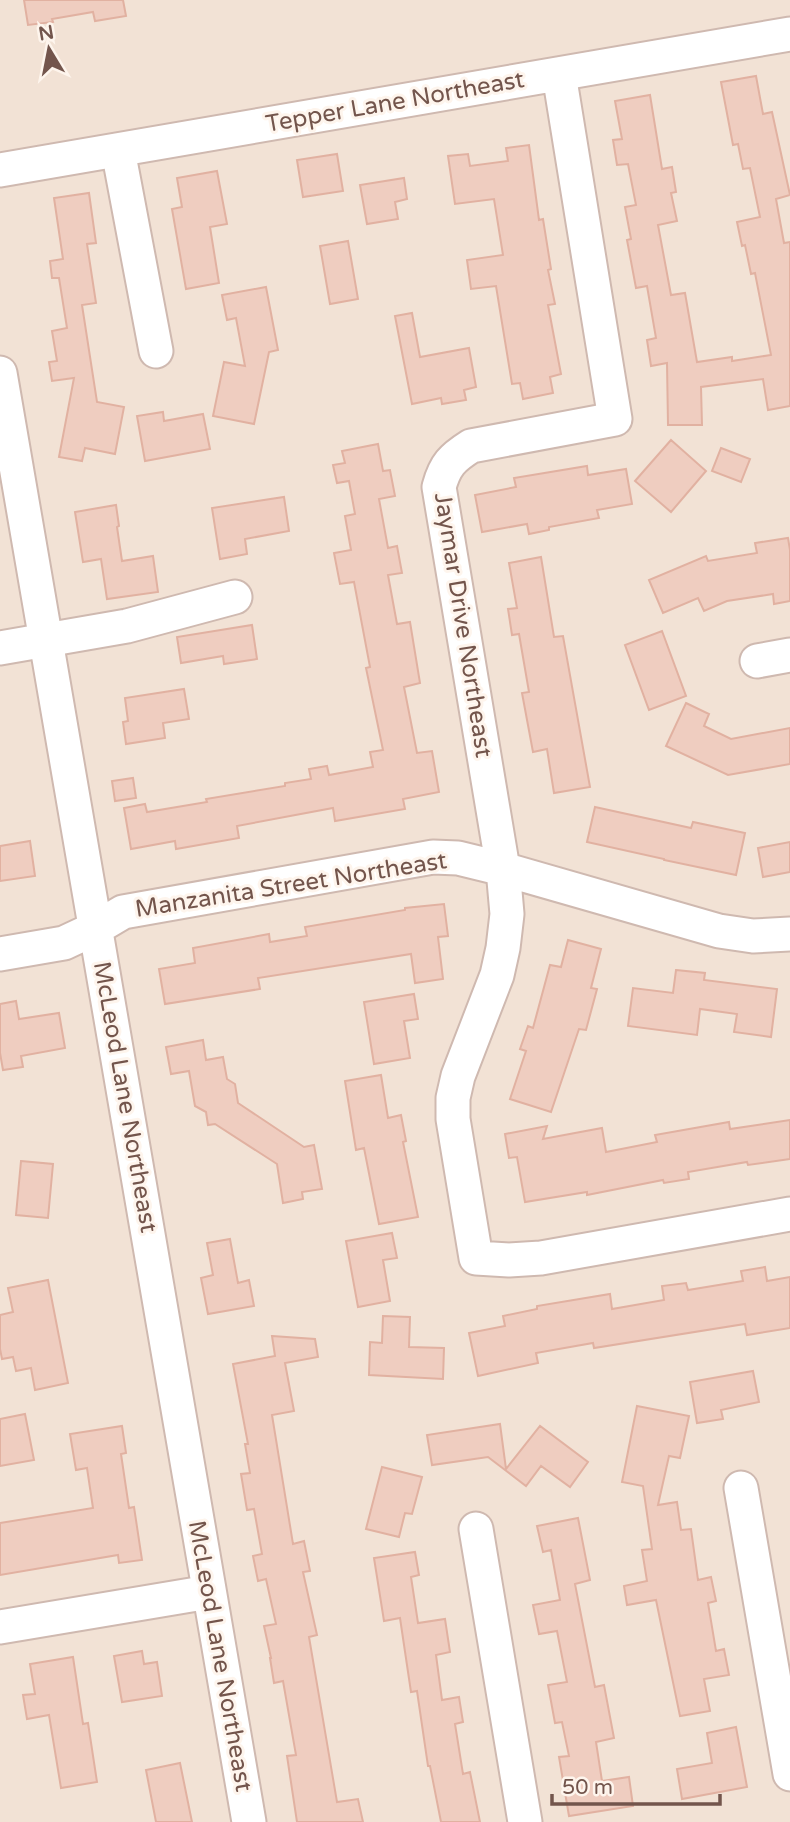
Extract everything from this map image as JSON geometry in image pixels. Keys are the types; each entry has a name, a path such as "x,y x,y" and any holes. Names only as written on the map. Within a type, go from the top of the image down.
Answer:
{"street":[{"name":"Tepper Lane Northeast","path":"0,170 790,34"},
{"name":"Jaymar Drive Northeast","path":"559,74 615,419 471,446 454,457 444,471 439,487 503,869 507,914 497,975 458,1076 453,1098 453,1119 476,1258 541,1258 790,1214"},
{"path":"118,150 156,351"},
{"name":"McLeod Lane Northeast","path":"0,373 249,1822"},
{"path":"0,648 127,626 235,597"},
{"path":"757,661 790,655"},
{"name":"Manzanita Street Northeast","path":"0,954 64,943 123,912 433,857 458,858 503,869 719,931 753,936 790,934"},
{"path":"741,1488 790,1773"},
{"path":"475,1529 525,1822"},
{"path":"0,1627 209,1592"}],"shaded area":[{"path":"0,0 790,0 790,1822 0,1822"}],"building":[{"path":"24,0 123,0 126,16 95,21 93,12 28,25"},
{"path":"756,76 763,114 772,112 790,195 776,199 784,243 790,242 790,406 768,410 763,379 701,387 702,425 668,425 667,363 651,366 647,340 656,338 647,286 636,288 627,240 631,239 625,207 636,205 628,164 617,165 613,140 622,139 615,101 650,95 662,169 672,167 676,192 671,193 677,221 658,225 671,295 685,293 697,362 732,357 732,361 771,355 755,273 751,274 737,222 760,217 750,168 743,169 738,144 733,145 721,82"},
{"path":"529,145 539,220 543,219 551,269 548,270 555,304 548,305 561,374 550,377 553,393 523,399 520,383 512,384 496,286 471,289 467,260 503,255 494,199 455,204 448,156 468,154 470,166 508,161 506,148"},
{"path":"337,154 343,191 303,197 297,160"},
{"path":"217,171 227,224 210,227 219,283 186,289 172,209 182,207 177,178"},
{"path":"404,178 407,199 395,202 398,219 367,224 360,185"},
{"path":"89,193 96,243 87,244 96,303 82,305 97,402 124,407 115,454 85,448 82,461 59,457 74,378 52,381 49,362 57,361 52,331 67,328 59,278 52,278 50,261 63,259 54,198"},
{"path":"348,241 358,299 330,304 320,246"},
{"path":"266,287 278,350 269,352 254,424 213,416 224,362 245,366 236,318 227,320 222,295"},
{"path":"412,313 420,357 469,348 476,387 464,390 466,400 442,404 441,398 412,404 395,316"},
{"path":"163,412 164,421 203,414 210,449 145,461 137,416"},
{"path":"671,440 706,471 671,512 635,481"},
{"path":"378,444 383,471 390,470 395,496 379,499 388,548 397,546 402,573 388,575 397,624 410,622 420,683 404,687 417,753 432,751 439,792 403,799 405,809 335,821 333,808 237,826 239,838 176,849 175,841 131,849 124,808 145,804 147,812 285,786 285,783 311,779 309,769 327,766 329,775 373,767 370,752 383,750 366,668 370,667 354,582 340,584 334,553 351,550 345,516 355,514 349,481 337,483 333,465 345,463 342,451"},
{"path":"721,448 750,459 741,482 712,471"},
{"path":"587,466 588,475 626,469 632,504 597,510 599,518 549,527 549,530 529,534 527,524 482,532 475,495 516,487 514,478"},
{"path":"284,497 289,531 245,539 247,554 220,559 212,508"},
{"path":"116,505 122,561 153,556 158,592 107,599 101,559 83,562 75,512"},
{"path":"788,538 790,601 774,604 773,594 727,601 704,611 698,598 663,613 649,580 706,556 708,561 757,553 755,543"},
{"path":"541,557 554,637 563,636 590,787 554,793 547,749 533,752 522,693 529,692 519,634 512,635 508,609 517,608 509,563"},
{"path":"252,625 257,659 224,664 223,656 181,663 177,637"},
{"path":"662,631 686,696 649,710 625,645"},
{"path":"184,689 189,719 163,723 165,738 126,744 123,722 128,721 125,698"},
{"path":"686,703 709,714 704,726 731,739 790,728 790,764 728,775 666,746"},
{"path":"133,778 136,798 115,801 112,781"},
{"path":"595,807 691,828 693,822 745,833 736,875 587,842"},
{"path":"30,841 35,876 0,881 0,846"},
{"path":"790,842 790,872 763,877 758,848"},
{"path":"444,904 448,936 438,937 443,979 415,983 411,954 258,978 260,989 165,1004 159,969 195,963 193,948 269,934 270,942 307,936 305,927 405,908"},
{"path":"568,940 601,949 591,988 597,989 586,1030 579,1029 551,1112 510,1099 526,1051 520,1049 528,1026 533,1028 550,965 561,967"},
{"path":"676,970 705,973 704,980 777,989 771,1037 734,1032 737,1014 700,1009 697,1035 628,1026 633,988 673,993"},
{"path":"414,994 418,1019 404,1021 410,1058 374,1064 364,1002"},
{"path":"16,1001 19,1019 59,1013 65,1048 21,1056 23,1067 3,1070 0,1053 0,1004"},
{"path":"203,1040 206,1060 223,1057 227,1079 235,1084 238,1103 304,1147 314,1145 322,1189 302,1192 303,1199 283,1203 277,1164 215,1124 208,1125 206,1112 195,1106 189,1071 171,1074 166,1047"},
{"path":"381,1075 388,1118 401,1115 406,1141 403,1142 418,1217 379,1224 364,1148 356,1150 345,1081"},
{"path":"790,1120 790,1159 748,1165 747,1162 688,1172 689,1179 664,1183 663,1180 587,1195 587,1192 525,1202 517,1157 509,1158 505,1134 547,1126 543,1139 602,1128 606,1152 657,1142 655,1135 729,1122 730,1129"},
{"path":"21,1161 53,1164 48,1218 16,1215"},
{"path":"392,1233 397,1258 383,1260 390,1301 358,1307 346,1241"},
{"path":"230,1239 238,1283 249,1280 254,1306 208,1314 201,1278 213,1275 207,1243"},
{"path":"765,1267 767,1281 790,1277 790,1328 747,1335 745,1324 594,1348 593,1343 536,1353 538,1363 478,1376 469,1333 505,1326 503,1316 537,1309 537,1306 610,1294 612,1309 664,1300 662,1286 686,1283 688,1290 743,1281 741,1271"},
{"path":"48,1280 68,1383 35,1390 31,1368 16,1371 13,1357 2,1359 0,1315 13,1312 8,1288"},
{"path":"383,1316 410,1317 409,1347 444,1348 443,1379 369,1375 370,1342 382,1343"},
{"path":"272,1336 315,1339 318,1357 285,1363 294,1411 272,1415 293,1544 304,1541 310,1571 303,1572 317,1635 309,1637 337,1802 358,1799 363,1822 297,1822 287,1756 296,1755 283,1681 274,1683 264,1626 276,1624 266,1579 258,1581 253,1556 262,1554 254,1509 247,1510 241,1474 250,1473 245,1444 248,1444 233,1364 275,1356"},
{"path":"753,1371 759,1402 721,1410 723,1419 697,1423 690,1382"},
{"path":"637,1406 689,1416 680,1458 669,1456 658,1505 677,1502 681,1530 691,1529 698,1580 711,1577 716,1601 708,1603 716,1651 724,1649 729,1675 704,1679 710,1711 680,1716 656,1600 627,1605 624,1586 647,1581 642,1550 652,1549 643,1486 622,1482"},
{"path":"25,1414 34,1460 0,1466 0,1419"},
{"path":"500,1424 506,1469 540,1426 588,1462 570,1487 541,1466 526,1486 488,1457 432,1465 427,1435"},
{"path":"122,1426 126,1453 121,1454 129,1508 134,1507 142,1560 119,1563 118,1555 0,1575 0,1523 93,1508 87,1468 76,1470 70,1434"},
{"path":"382,1467 422,1477 412,1514 405,1513 399,1537 366,1529"},
{"path":"578,1518 590,1580 575,1584 595,1687 604,1685 614,1738 596,1742 602,1781 629,1777 633,1806 569,1816 559,1757 569,1756 562,1722 555,1723 548,1685 567,1682 557,1631 539,1634 533,1605 560,1600 551,1550 543,1552 537,1526"},
{"path":"415,1552 419,1575 411,1577 418,1623 445,1619 450,1652 436,1655 442,1700 459,1697 463,1722 455,1724 463,1774 470,1772 480,1822 441,1822 428,1766 417,1691 411,1692 400,1618 384,1621 374,1558"},
{"path":"142,1651 144,1664 157,1662 162,1696 122,1702 114,1656"},
{"path":"73,1657 83,1724 88,1723 97,1782 61,1788 49,1715 27,1719 23,1695 35,1694 30,1664"},
{"path":"736,1727 747,1787 682,1799 677,1769 712,1763 707,1733"},
{"path":"180,1763 192,1822 156,1822 146,1770"}]}
